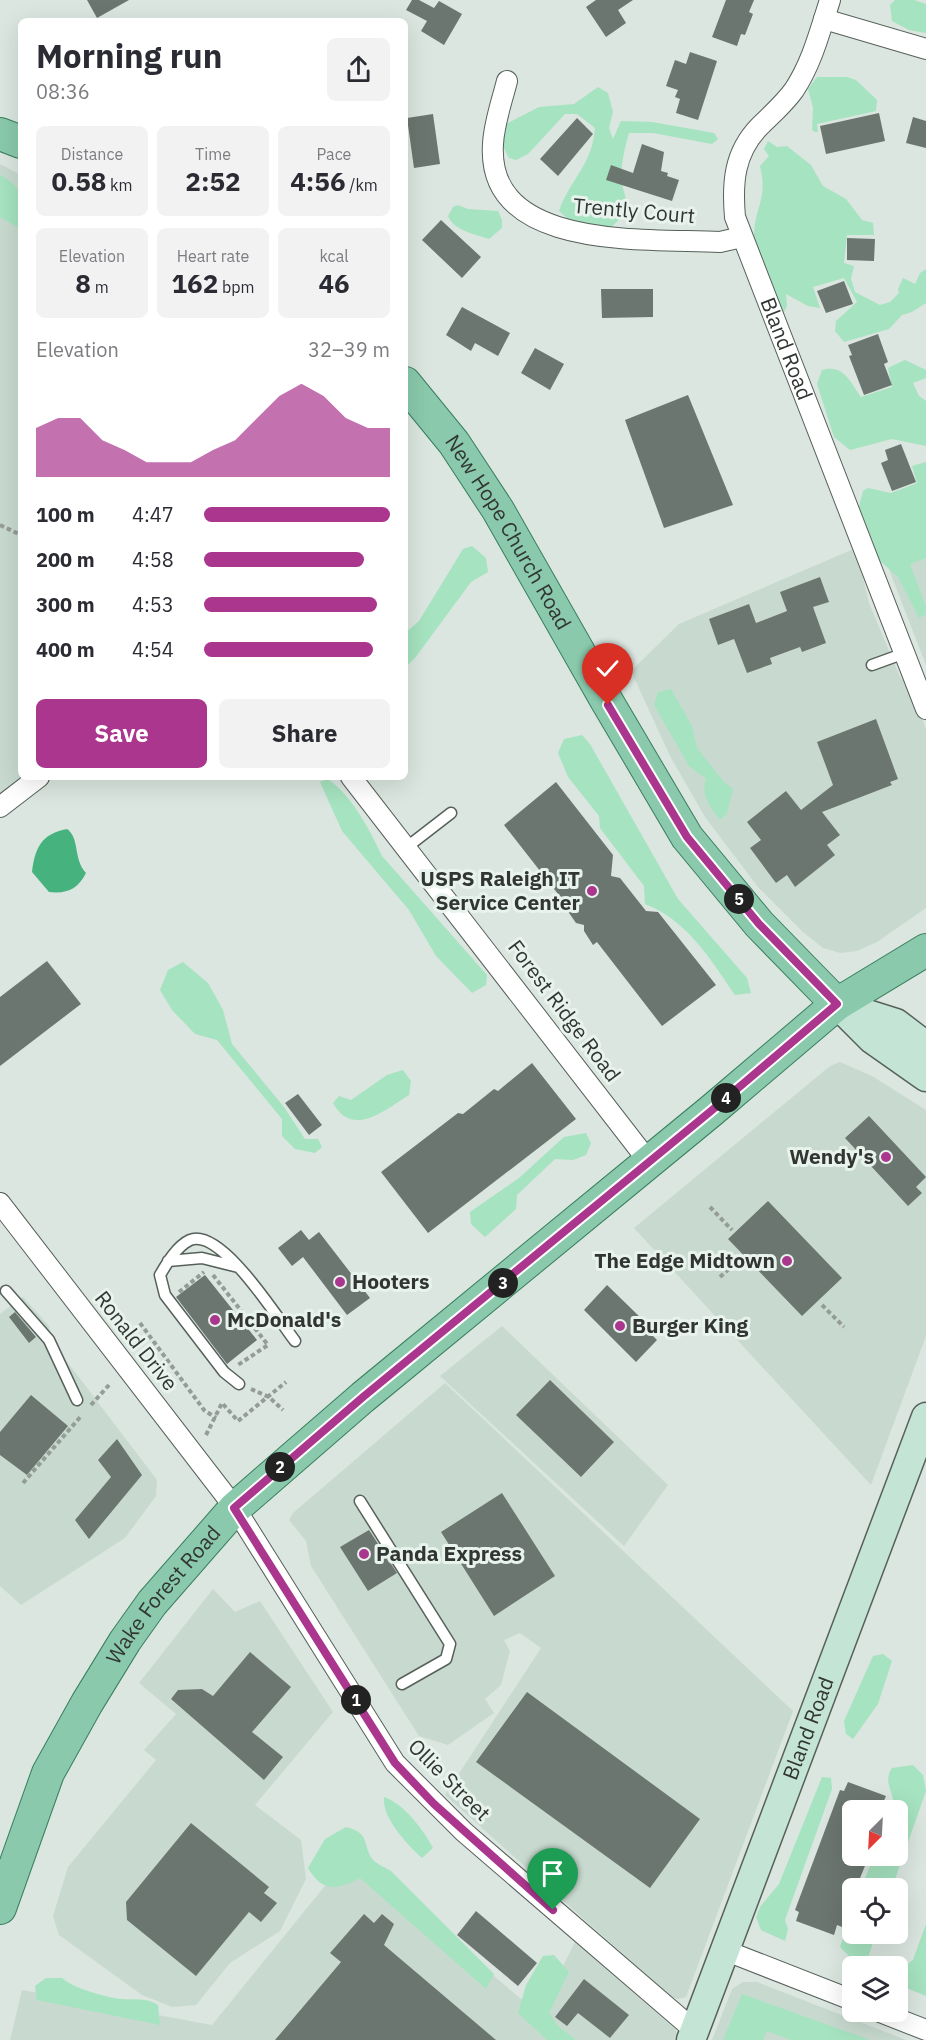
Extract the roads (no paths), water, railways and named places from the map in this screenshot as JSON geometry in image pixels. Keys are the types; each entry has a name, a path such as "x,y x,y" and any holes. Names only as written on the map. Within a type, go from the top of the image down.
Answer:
{"main road":[{"path":"0,134 18,141"},
{"name":"New Hope Church Road","path":"408,387 454,443 498,510 604,698 687,837 759,924 837,1004"},
{"name":"Wake Forest Road","path":"0,1908 48,1773 87,1703 125,1641 152,1603 234,1508 357,1402 837,1004 926,950"}],"street":[{"path":"827,9 926,49"},
{"name":"Bland Road","path":"827,9 803,76 784,104 757,130 738,158 734,198 735,217 926,709"},
{"name":"Trently Court","path":"507,81 496,122 494,157 505,191 526,214 548,225 583,233 720,242 742,237"},
{"path":"0,807 35,780"},
{"name":"Forest Ridge Road","path":"353,780 649,1162"},
{"path":"837,1004 896,1023 926,1046"},
{"path":"837,1004 872,1040 926,1077"},
{"name":"Ronald Drive","path":"0,1203 234,1508"},
{"name":"Bland Road","path":"692,2035 926,1417"},
{"name":"Ollie Street","path":"234,1508 329,1655 388,1752 410,1780 692,2035"},
{"path":"724,1950 842,1996"},
{"path":"906,2022 926,2030"}],"lane":[{"path":"872,666 905,653"},
{"path":"407,847 451,813"},
{"path":"242,1381 224,1372 165,1295 160,1275 168,1261 190,1240 205,1239 227,1253 295,1341"},
{"path":"168,1261 202,1258 238,1267"},
{"path":"6,1291 49,1340 77,1400"},
{"path":"360,1500 450,1644 446,1659 402,1684"}],"place":[{"name":"USPS Raleigh IT Service Center","path":"592,891"},
{"name":"Wendy's","path":"886,1157"},
{"name":"The Edge Midtown","path":"787,1261"},
{"name":"Hooters","path":"340,1282"},
{"name":"McDonald's","path":"215,1320"},
{"name":"Burger King","path":"620,1326"},
{"name":"Panda Express","path":"364,1554"}]}
